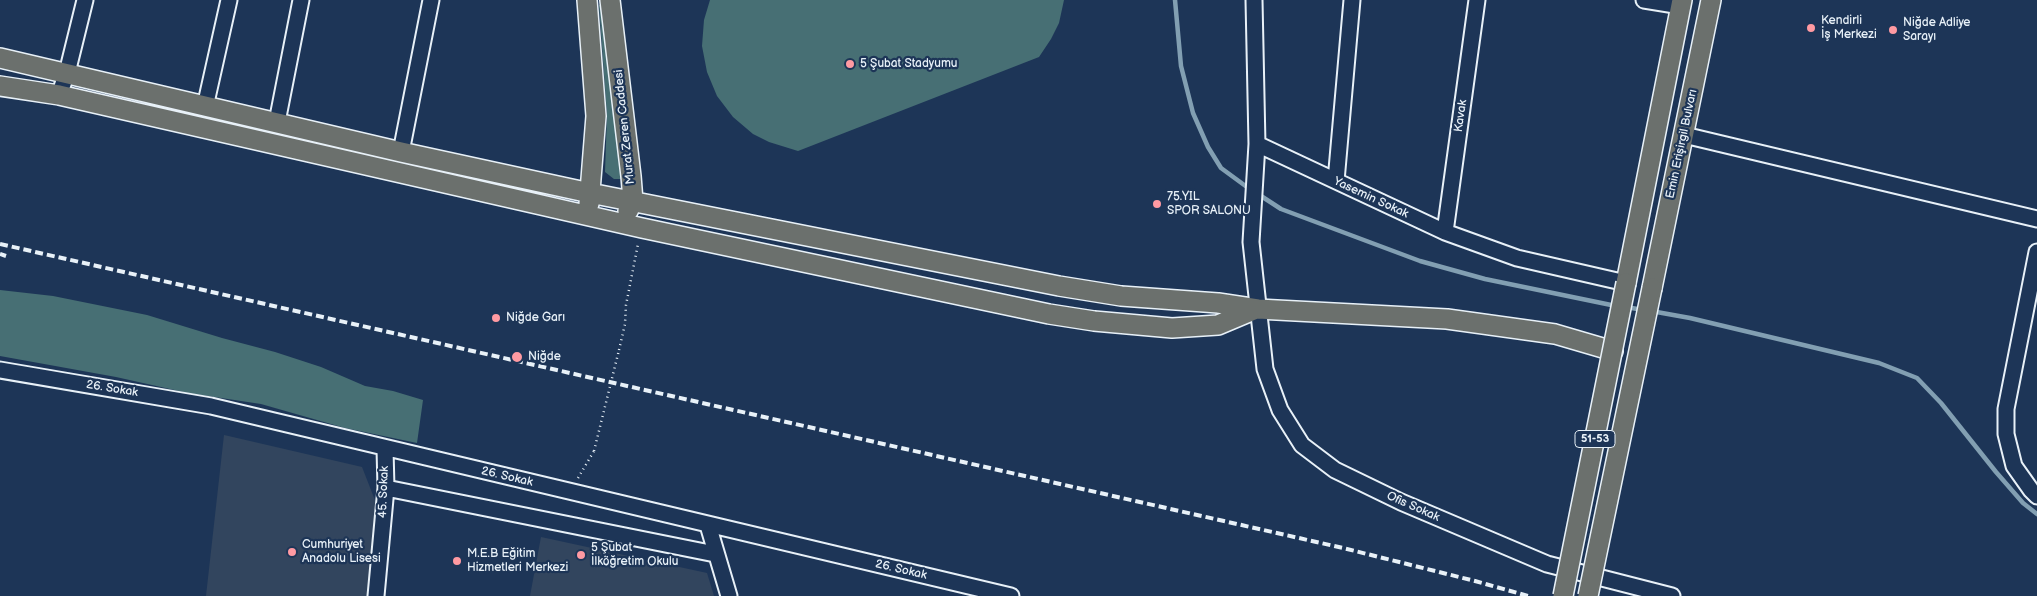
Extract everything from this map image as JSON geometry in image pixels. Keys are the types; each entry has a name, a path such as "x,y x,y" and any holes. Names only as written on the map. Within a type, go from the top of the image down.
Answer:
{"main road":[{"path":"587,0 596,116 590,205 592,210 608,220"},
{"name":"Murat Zeren Caddesi","path":"608,220 625,214 633,201 610,0"},
{"name":"Emin Erişirgil Bulvarı","path":"1588,596 1711,0"},
{"name":"51-53","path":"1563,596 1681,3"},
{"path":"0,58 401,152 590,193 1059,286 1121,296 1218,303 1258,309 1447,319 1555,334 1613,351"},
{"path":"0,86 59,95 642,228 1039,312 1094,321 1172,328 1218,325 1258,309"}],"street":[{"path":"59,95 67,73 86,0"},
{"path":"205,107 230,0"},
{"path":"278,122 302,0"},
{"path":"401,152 431,0"},
{"path":"1254,0 1257,144"},
{"path":"1336,181 1352,0"},
{"name":"Kavak","path":"1445,232 1477,0"},
{"path":"1644,0 1681,3"},
{"path":"1684,135 2037,219"},
{"name":"Yasemin Sokak","path":"1257,144 1445,232 1517,258 1626,283"},
{"name":"Ofis Sokak","path":"1257,144 1251,242 1265,369 1280,410 1302,445 1335,470 1401,502 1547,564 1672,596"},
{"path":"2037,252 2006,409 2006,434 2014,466 2037,496"},
{"name":"26. Sokak","path":"0,370 211,406 1011,596"},
{"name":"45. Sokak","path":"376,596 386,488 385,448"},
{"path":"386,488 715,554"},
{"path":"708,525 715,554 729,596"}],"path":[{"path":"578,477 594,451 625,324 626,305 642,228"}],"shaded area":[{"name":"Cumhuriyet Anadolu Lisesi","path":"224,435 362,467 378,508 369,596 206,596"},
{"name":"5 Şubat İlköğretim Okulu","path":"541,537 707,573 714,596 530,596"}],"green space":[{"name":"5 Şubat Stadyumu","path":"710,0 1064,0 1059,23 1039,57 798,151 769,142 753,134 733,117 717,96 707,72 702,46 704,20"},
{"path":"599,5 603,5 622,179 614,179 605,172 607,115"},
{"path":"0,290 53,296 147,315 275,352 321,367 365,386 393,391 423,400 417,443 345,428 261,404 188,393 116,377 0,356"}],"waterway":[{"path":"1175,0 1181,66 1193,113 1208,147 1221,168 1251,190"},
{"path":"1258,194 1281,209 1420,261 1485,279 1616,306"},
{"path":"1626,307 1643,310"},
{"path":"1651,311 1690,318 1879,363 1917,378 1941,403 2023,503 2037,514"}],"railway":[{"path":"0,244 1343,548 1528,596"},
{"path":"0,254 6,256"}],"place":[{"name":"Kendirli İş Merkezi","path":"1811,28"},
{"name":"Niğde Adliye Sarayı","path":"1893,30"},
{"name":"5 Şubat Stadyumu","path":"850,64"},
{"name":"75.YIL SPOR SALONU","path":"1157,204"},
{"name":"Niğde Garı","path":"496,318"},
{"name":"Niğde","path":"517,357"},
{"name":"Cumhuriyet Anadolu Lisesi","path":"292,552"},
{"name":"5 Şubat İlköğretim Okulu","path":"581,555"},
{"name":"M.E.B Eğitim Hizmetleri Merkezi","path":"457,561"}]}
